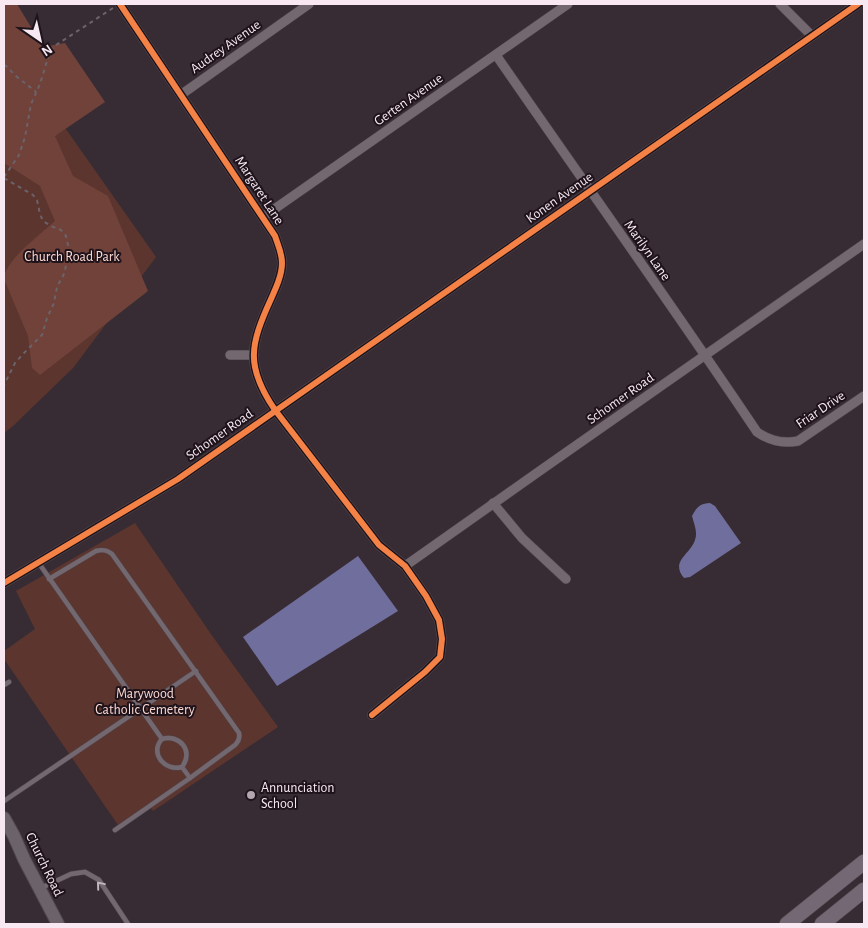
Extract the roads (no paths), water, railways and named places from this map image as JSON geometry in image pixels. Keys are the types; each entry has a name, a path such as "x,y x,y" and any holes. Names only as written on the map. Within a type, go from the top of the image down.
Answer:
{"highway":[{"path":"822,924 838,897 864,862"},
{"path":"786,924 838,897 864,890"}],"street":[{"name":"Audrey Avenue","path":"182,94 309,4"},
{"name":"Gerten Avenue","path":"263,217 568,4"},
{"path":"780,4 812,36"},
{"name":"Konen Avenue","path":"275,410 858,4"},
{"name":"Margaret Lane","path":"117,6 182,94 275,236 281,252 282,264 276,287 260,324 255,341 254,355 254,365 258,381 265,396 275,410"},
{"name":"Marilyn Lane","path":"496,55 705,354 757,432 766,438 778,442 790,442"},
{"name":"Schomer Road","path":"404,566 864,244"},
{"path":"230,355 254,355"},
{"name":"Friar Drive","path":"790,442 798,441 864,396"},
{"path":"275,410 379,545 404,566 426,596 439,620 442,639 440,657 425,672 372,715"},
{"name":"Schomer Road","path":"4,583 178,479 275,410"},
{"path":"493,503 522,538 566,579"},
{"name":"Church Road","path":"4,818 58,924"}],"lane":[{"path":"49,579 100,549 112,554 237,729 240,738 235,744 190,778 115,830"},
{"path":"38,562 162,739"},
{"path":"4,800 196,671"},
{"path":"4,685 9,682"},
{"path":"167,737 174,738 182,744 186,750 187,760 182,767 175,769 160,760 156,749 162,739 167,737"},
{"path":"182,767 190,778"},
{"path":"39,889 71,874 85,872 99,880 128,924"}],"water":[{"path":"710,503 715,506 741,543 690,577 684,578 680,572 680,562 693,545 696,537 692,516 699,506"},
{"path":"358,556 398,611 277,686 243,637"}],"place":[{"name":"Annunciation School","path":"251,795"}],"park label":[{"name":"Church Road Park","path":"72,256"},
{"name":"Marywood Catholic Cemetery","path":"145,702"}]}
